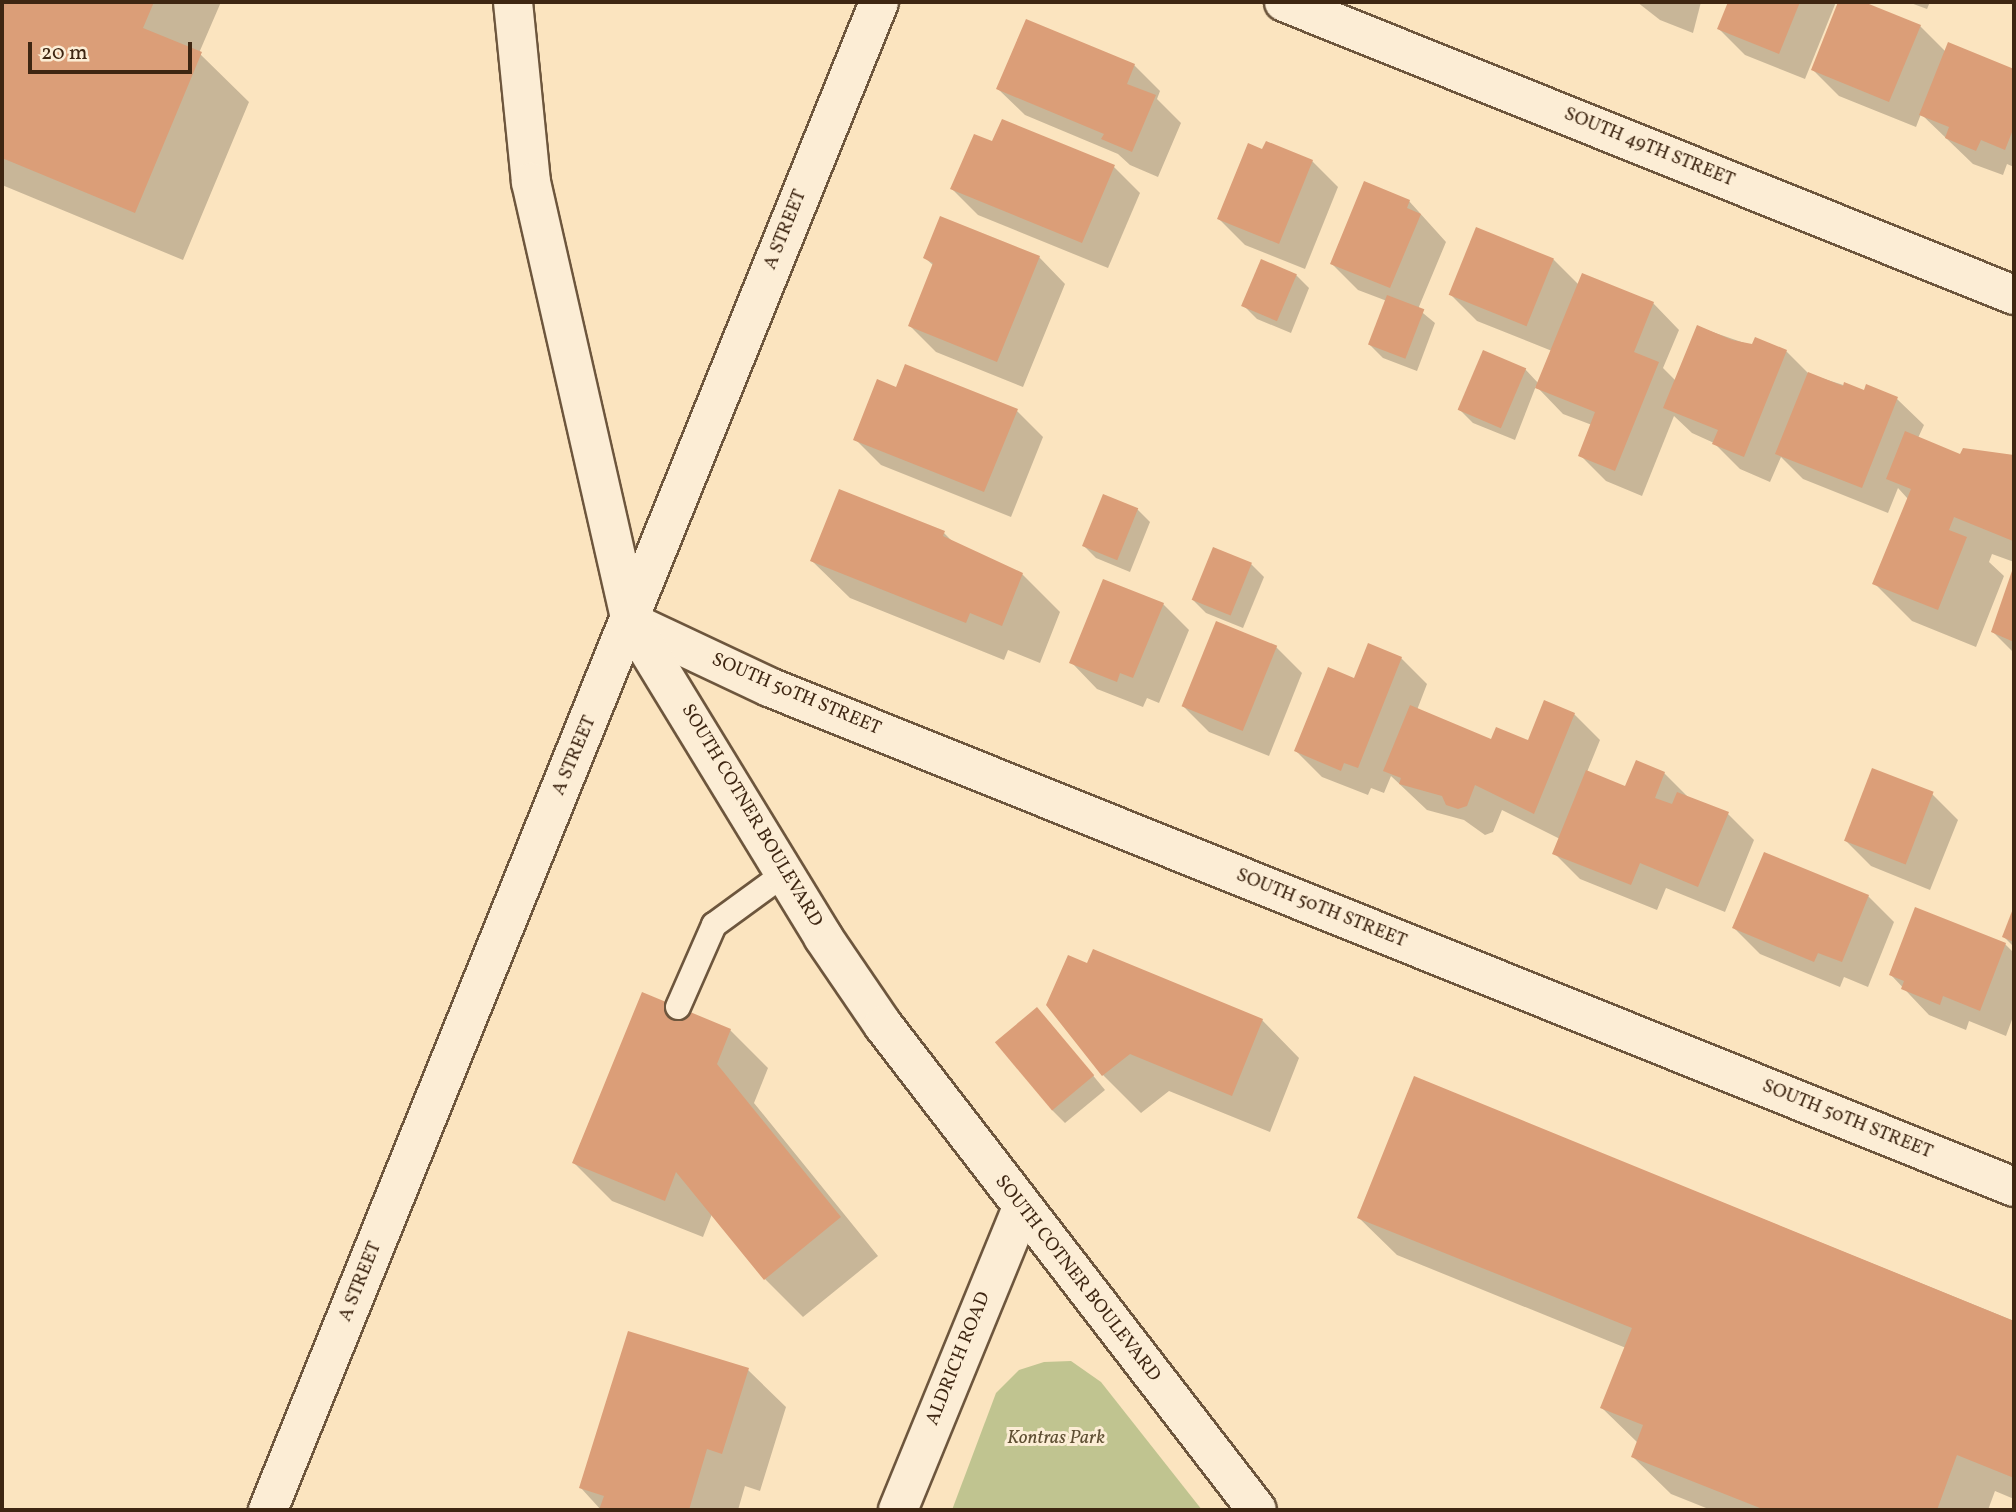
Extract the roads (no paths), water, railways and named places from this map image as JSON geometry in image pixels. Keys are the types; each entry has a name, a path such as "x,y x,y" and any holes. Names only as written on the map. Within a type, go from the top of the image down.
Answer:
{"main road":[{"name":"SOUTH COTNER BOULEVARD","path":"513,2 531,182 631,622 784,874 883,1025 1258,1510"},
{"name":"A STREET","path":"268,1510 631,622 880,2"},
{"name":"SOUTH 49TH STREET","path":"1284,2 2014,295"},
{"name":"SOUTH 50TH STREET","path":"631,622 769,687 2014,1188"},
{"name":"ALDRICH ROAD","path":"898,1510 1022,1208"}],"lane":[{"path":"678,1007 714,925 784,874"}],"park label":[{"name":"Kontras Park","path":"1056,1439"}]}
